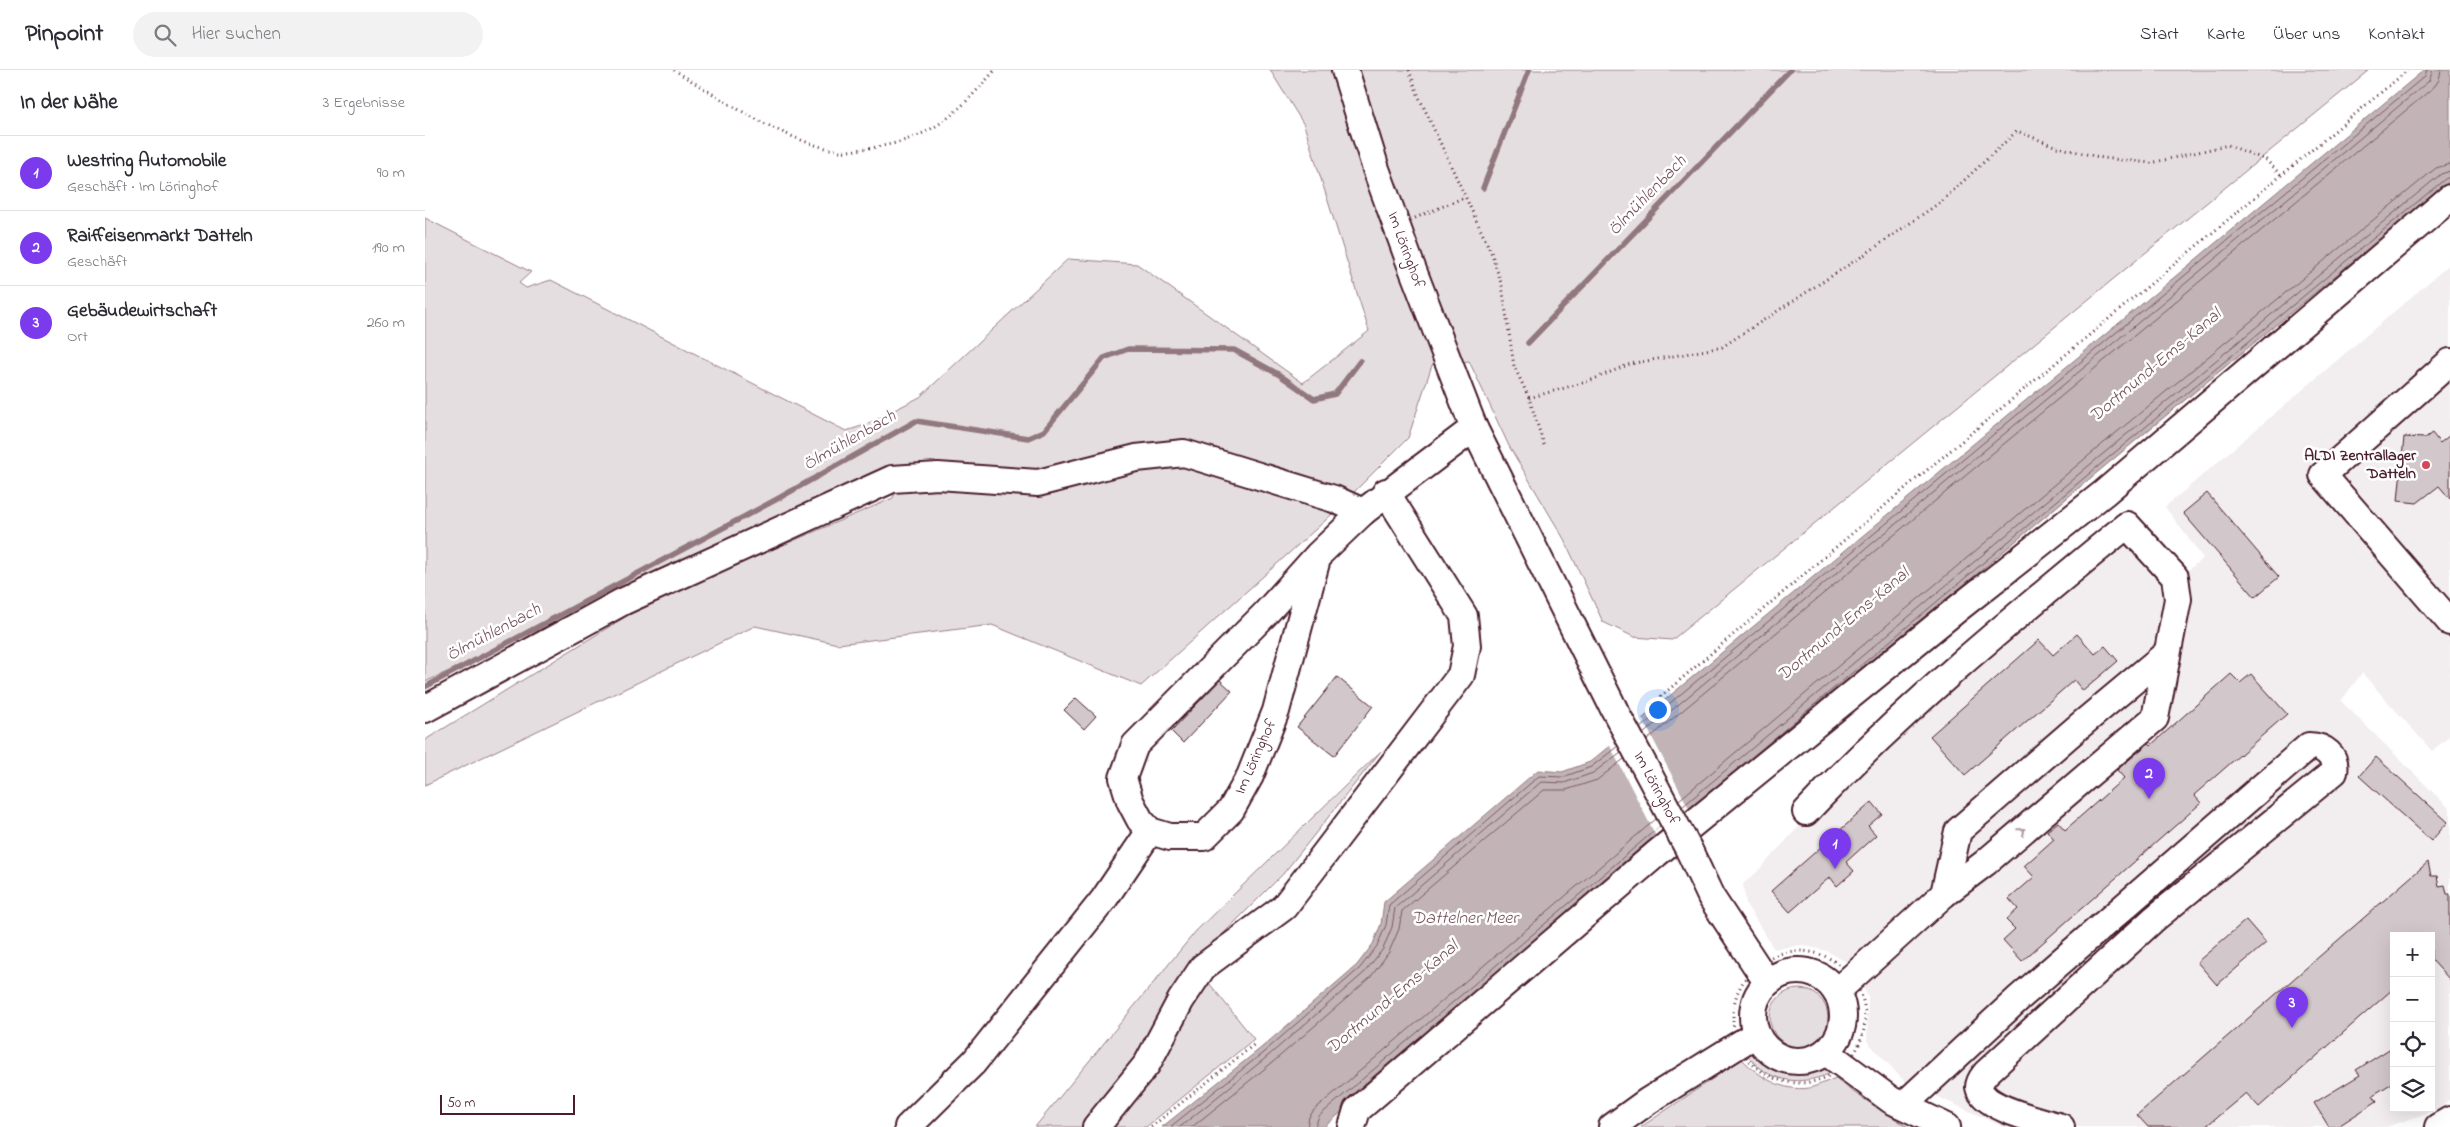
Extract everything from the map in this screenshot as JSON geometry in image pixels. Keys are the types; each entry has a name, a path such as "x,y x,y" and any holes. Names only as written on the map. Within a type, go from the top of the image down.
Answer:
{"street":[{"name":"Im Löringhof","path":"1345,70 1397,226 1474,428 1613,706 1689,850 1711,897 1762,975"},
{"path":"1352,1127 1357,1110 1656,854 2104,493 2450,198"},
{"path":"2450,362 2323,475 2450,622"},
{"path":"908,1127 973,1062 1104,899 1150,831 1130,801 1123,778 1135,745 1265,614 1318,554 1386,492 1474,428"},
{"path":"425,709 622,602 893,479 938,476 1038,483 1136,458 1184,453 1333,499 1363,512"},
{"path":"1096,1127 1147,1064 1181,1000 1203,967 1284,906 1461,675 1467,646 1464,616 1386,492"},
{"path":"1806,812 1838,777 1971,653 2127,525 2175,577 2178,599 2155,718 1985,863 1944,894 1844,985 1841,1052 1891,1100 1944,1125"},
{"name":"Im Löringhof","path":"1150,831 1170,837 1203,837 1231,810 1250,776 1276,711 1318,554"},
{"path":"1944,894 1958,831 2167,653"},
{"path":"2077,728 2105,760"},
{"path":"1909,1100 2019,998 2309,746 2324,749 2330,754 2335,765 2334,772 2154,919 1986,1073 1980,1082 1979,1088 1985,1097 1997,1106 2061,1127"},
{"path":"1612,1127 1746,1039 1762,975 1780,974 1796,970 1811,973 1844,985"},
{"path":"1746,1039 1778,1057 1794,1062 1811,1060 1841,1052"},
{"path":"1841,1052 1944,1125"},
{"path":"2438,1127 2450,1120"}],"path":[{"path":"674,70 729,103 801,140 842,151 895,144 923,135 953,114 995,70"},
{"path":"1409,70 1419,97 1491,252 1502,286 1514,366 1529,398 1544,445"},
{"path":"1653,703 1901,491 2408,70"},
{"path":"1529,398 1589,381 1630,364 1722,347 1867,253 1942,201 2017,131 2057,147 2103,158 2151,163 2227,145 2266,160 2281,175"},
{"path":"1397,226 1465,197"},
{"path":"1787,950 1813,951 1839,963 1844,985 1861,994 1865,1017 1864,1033 1841,1052 1831,1078 1809,1084 1790,1084 1756,1069 1746,1039 1731,1017 1733,1004 1745,979 1762,975 1769,957 1787,950"},
{"path":"1151,1127 1256,1043"}],"shaded area":[{"path":"1270,70 2369,70 1672,640 1634,637 1603,622 1564,539 1509,446 1469,361 1432,365 1408,438 1327,519 1141,686 992,625 838,644 755,626 425,785 425,740 648,603 893,498 905,469 865,480 425,682 425,218 531,272 519,283 526,288 551,280 846,431 865,425 920,397 1068,259 1137,264 1303,383 1369,331 1304,125"},
{"path":"2450,264 2450,736 2432,751 2362,673 2341,701 2450,809 2450,1099 2435,1110 2435,932 2390,932 2390,1112 2430,1112 2386,1127 2004,1127 1905,1082 1867,1041 1868,997 1851,965 1827,951 1802,945 1774,949 1746,904 1743,884 1757,872 1840,782 2124,539 2169,586 2203,558 2165,507"},
{"path":"1381,751 1283,874 1191,966 1205,978 1254,1039 1146,1127 1035,1127 1196,931"},
{"path":"1799,989 1815,994 1823,1002 1828,1018 1823,1034 1815,1042 1799,1047 1783,1042 1775,1034 1770,1018 1775,1002 1783,994"},
{"path":"1744,1051 1759,1052 1774,1065 1786,1069 1799,1071 1823,1068 1833,1072 1824,1076 1797,1081 1778,1078 1759,1067"},
{"path":"1742,1059 1756,1072 1772,1082 1790,1088 1809,1088 1836,1078 1850,1090 1908,1127 1641,1127"}],"water":[{"name":"Dattelner Meer","path":"2424,70 2450,70 2450,181 2099,471 1324,1127 1162,1127 1261,1048 1357,965 1373,944 1381,924 1384,902 1538,770 1562,772 1590,762"}],"pier":[{"path":"1642,718 1693,816 1660,844 1609,744"}],"building":[{"name":"ALDI Zentrallager Datteln","path":"2432,433 2440,443 2450,435 2450,499 2439,486 2417,503 2398,501 2404,437 2425,438"},
{"path":"2207,493 2279,577 2255,597 2183,513"},
{"path":"2077,634 2095,654 2105,646 2118,661 2083,691 2074,680 1965,775 1930,736 2039,640 2053,655"},
{"path":"2231,674 2240,683 2251,674 2287,714 2194,795 2201,803 2022,961 2003,940 2015,929 2006,920 2018,909 2009,899 2034,877 2024,866 2054,839 2047,831 2058,822 2065,830 2124,778 2117,770 2149,743 2151,745"},
{"path":"1337,677 1373,706 1334,756 1297,727"},
{"path":"1220,680 1232,691 1183,743 1171,731"},
{"path":"1076,698 1096,716 1084,729 1064,710"},
{"path":"2376,757 2448,822 2431,841 2359,776"},
{"path":"1872,802 1882,814 1868,826 1876,835 1846,862 1854,871 1837,886 1830,877 1790,912 1771,891"},
{"path":"2428,862 2431,876 2437,876 2439,886 2445,885 2447,894 2450,894 2450,980 2435,963 2435,932 2390,932 2390,992 2259,1107 2246,1093 2205,1127 2148,1127 2137,1115"},
{"path":"2246,920 2266,943 2217,985 2197,962"},
{"path":"2390,1049 2390,1084 2373,1095 2377,1101 2337,1127 2329,1127 2314,1103 2360,1075 2356,1070"}],"waterway":[{"name":"Ölmühlenbach","path":"1483,188 1529,70"},
{"name":"Ölmühlenbach","path":"1528,343 1790,70"},
{"name":"Ölmühlenbach","path":"425,687 779,498 916,421 1028,438 1044,431 1104,358 1128,349 1234,350 1278,374 1314,399 1335,394 1360,361"}],"place":[{"name":"ALDI Zentrallager Datteln","path":"2426,465"},
{"name":"Raiffeisenmarkt Datteln","path":"2149,799"},
{"name":"Westring Automobile","path":"1835,869"},
{"name":"Gebäudewirtschaft","path":"2292,1028"}],"water label":[{"name":"Dortmund-Ems-Kanal","path":"2156,366"},
{"name":"Dortmund-Ems-Kanal","path":"1844,625"},
{"name":"Dortmund-Ems-Kanal","path":"1393,998"}]}
